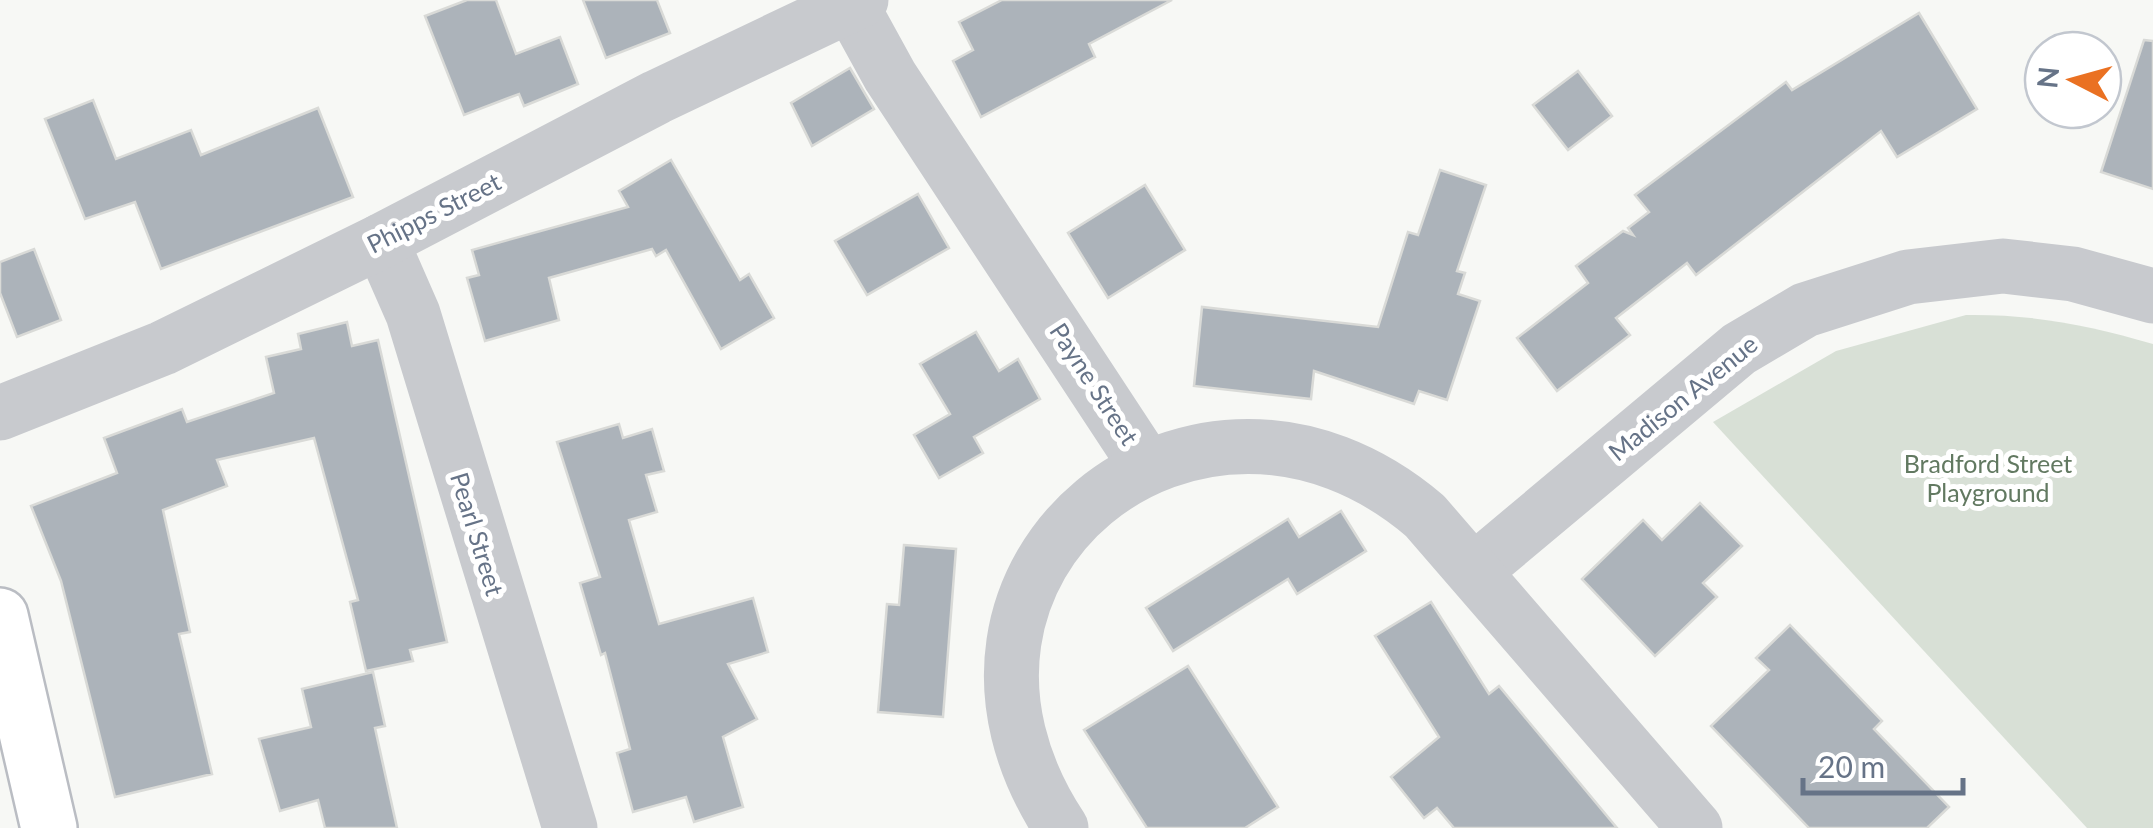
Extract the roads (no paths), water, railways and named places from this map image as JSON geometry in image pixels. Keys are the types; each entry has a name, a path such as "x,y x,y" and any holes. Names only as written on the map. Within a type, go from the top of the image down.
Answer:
{"main road":[{"path":"0,616 49,828"}],"street":[{"name":"Phipps Street","path":"0,413 163,348 381,241 657,97 856,3"},
{"name":"Payne Street","path":"856,3 890,76 1147,467 1197,450 1282,448 1346,465 1402,497 1475,570 1695,828"},
{"name":"Pearl Street","path":"381,241 413,314 570,828"},
{"name":"Madison Avenue","path":"1475,570 1739,349 1805,310 1908,277 2003,266 2074,274 2153,296"},
{"path":"1060,828 1030,776 1014,720 1009,659 1014,631 1034,575 1051,548 1096,500 1147,467"}],"park label":[{"name":"Bradford Street Playground","path":"1988,478"}]}
